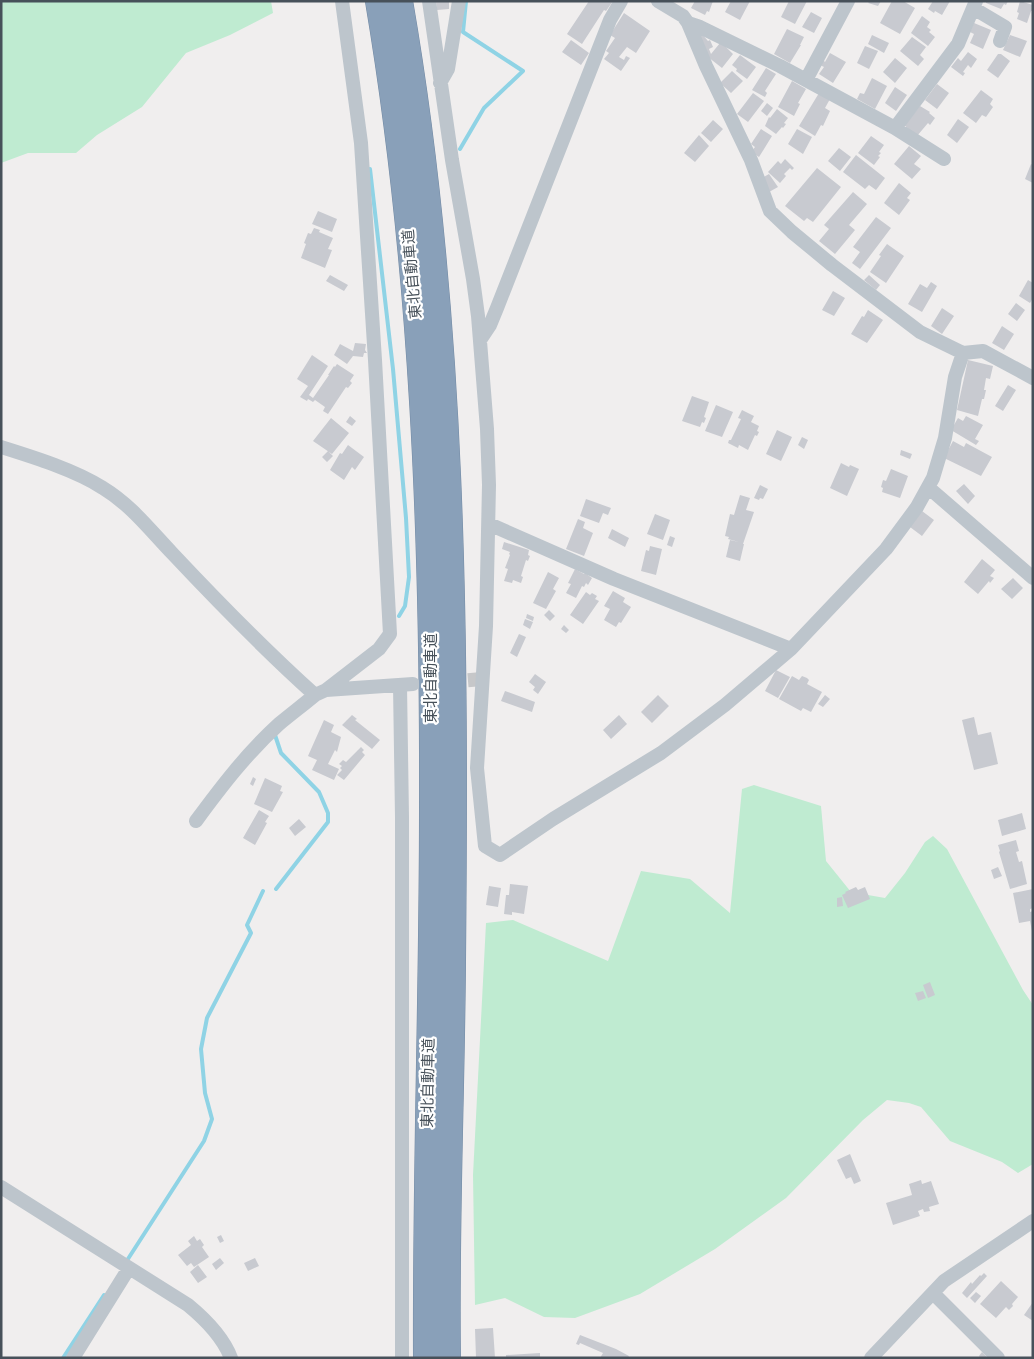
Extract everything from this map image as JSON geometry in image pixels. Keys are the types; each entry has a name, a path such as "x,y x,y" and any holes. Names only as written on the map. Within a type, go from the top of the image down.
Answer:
{"highway":[{"name":"東北自動車道","path":"378,1 397,131 414,286 425,445 430,590 432,810 426,1358"},
{"name":"東北自動車道","path":"400,1 419,130 436,286 447,443 453,609 454,814 448,1358"}],"street":[{"path":"196,822 229,777 279,724 315,691 379,649 390,634 361,144 342,1"},
{"path":"429,1 452,160 473,280 487,429 489,524 486,626 477,768 485,846 500,855 553,819 660,753 725,705 790,649 886,549 917,507 928,488 945,438 955,377 963,353"},
{"path":"440,83 448,69 459,1"},
{"path":"480,340 490,325 610,20 621,1"},
{"path":"658,1 684,19 780,66 895,128 944,159"},
{"path":"686,1 684,19 752,160 770,210 792,232 832,265 920,332 963,353 983,351 1033,378"},
{"path":"806,80 848,1"},
{"path":"895,128 958,44 974,5 1005,27 1000,41"},
{"path":"1,446 46,461 101,486 115,495 139,517 171,553 272,655 315,691 407,685 402,817 402,1358"},
{"path":"928,488 1033,578"},
{"path":"489,524 614,579 790,649"},
{"path":"1,1187 188,1305 205,1320 228,1350 231,1358"},
{"path":"871,1358 932,1293 953,1275 1033,1221"},
{"path":"73,1358 125,1265"},
{"path":"932,1293 998,1358"}],"green space":[{"path":"1,1 271,1 273,13 230,35 186,53 142,107 97,135 76,153 28,153 1,163"},
{"path":"754,785 821,806 826,861 851,892 885,898 905,873 925,842 933,836 947,849 1023,990 1033,1005 1033,1164 1018,1173 1002,1162 950,1141 921,1107 887,1100 863,1120 786,1198 715,1249 640,1294 575,1318 544,1317 505,1298 475,1305 473,1175 486,923 513,920 608,961 641,871 690,879 730,913 742,789"}],"building":[{"path":"436,1 449,1 449,9 437,10"},
{"path":"589,1 613,1 606,11 604,10 582,44 567,34"},
{"path":"695,1 713,1 709,12 707,11 705,15 691,8"},
{"path":"731,1 750,1 740,20 725,12"},
{"path":"789,1 807,1 795,24 781,17"},
{"path":"870,1 881,1 878,6 868,3"},
{"path":"892,1 903,1 915,8 900,34 880,23"},
{"path":"933,1 950,1 942,15 928,9"},
{"path":"986,1 1008,1 1001,9 986,3"},
{"path":"1020,1 1033,5 1033,11 1031,11 1027,23 1017,19"},
{"path":"811,12 822,18 814,33 802,27"},
{"path":"624,13 650,31 636,53 627,47 619,57 624,60 626,56 630,58 621,71 604,59 609,53 606,51 615,38 610,35"},
{"path":"922,16 930,22 927,27 931,30 929,32 935,37 928,46 911,33"},
{"path":"974,23 991,30 983,49 970,43 974,34 970,32"},
{"path":"787,29 804,37 790,63 774,54"},
{"path":"702,34 708,41 710,40 713,47 709,49 711,54 720,43 726,46 733,54 722,68 708,57 699,35"},
{"path":"872,35 889,43 884,53 868,44"},
{"path":"1010,35 1027,41 1020,57 1003,50"},
{"path":"912,37 926,47 920,55 924,59 918,66 900,51"},
{"path":"571,40 589,53 581,65 562,52"},
{"path":"865,46 878,51 869,69 857,63"},
{"path":"968,52 977,59 971,68 968,65 963,72 965,73 963,76 951,67 958,58 961,61"},
{"path":"830,53 846,62 833,83 819,74 824,67 820,65 823,60 825,62"},
{"path":"998,54 1001,54 1010,61 998,78 987,70"},
{"path":"740,55 756,67 747,79 736,71 737,69 732,65"},
{"path":"895,58 907,68 895,83 883,72"},
{"path":"766,68 776,74 765,91 767,93 765,97 752,90"},
{"path":"732,71 743,81 731,93 720,83"},
{"path":"872,78 887,86 875,109 857,99 860,93 864,94"},
{"path":"792,81 806,89 798,103 800,104 794,116 778,107"},
{"path":"937,84 949,93 937,109 925,100"},
{"path":"895,87 907,95 896,111 885,103"},
{"path":"981,90 993,99 990,104 993,107 986,117 982,115 976,123 963,113"},
{"path":"753,93 764,101 748,122 737,114"},
{"path":"819,93 830,99 825,108 830,111 823,126 821,125 815,136 799,126"},
{"path":"767,103 773,108 767,116 761,111"},
{"path":"920,106 930,112 935,118 917,136 904,125"},
{"path":"777,109 788,118 783,128 776,134 765,126 769,117"},
{"path":"958,119 969,127 957,143 947,135"},
{"path":"713,120 723,129 711,142 701,133"},
{"path":"761,129 772,136 759,157 751,152 755,147 751,144"},
{"path":"797,129 812,137 803,154 788,144"},
{"path":"699,135 709,146 695,162 684,153"},
{"path":"871,136 884,145 879,152 881,153 878,156 880,157 874,165 858,153"},
{"path":"909,146 921,156 914,164 921,169 912,179 894,164"},
{"path":"839,148 851,157 840,171 828,161"},
{"path":"856,155 885,178 876,190 869,185 865,189 843,172"},
{"path":"785,159 794,168 792,170 790,168 784,174 786,176 780,183 768,172 778,161 781,164"},
{"path":"1031,164 1033,165 1033,183 1025,179"},
{"path":"817,168 841,187 813,222 807,218 804,221 785,206"},
{"path":"769,174 778,187 769,192 762,178"},
{"path":"899,183 911,193 907,198 910,200 899,215 884,203"},
{"path":"853,192 867,204 849,225 855,230 835,254 819,241 829,229 824,225"},
{"path":"318,211 337,219 332,232 312,224"},
{"path":"876,217 891,228 860,269 852,263 860,252 853,247"},
{"path":"314,228 333,238 328,249 332,250 325,268 301,258 308,233 311,234"},
{"path":"887,244 904,256 886,283 870,272"},
{"path":"330,275 348,285 344,291 326,281"},
{"path":"869,275 880,285 876,290 864,280"},
{"path":"1028,280 1033,283 1033,298 1030,303 1019,296"},
{"path":"931,282 937,286 922,312 908,304 920,284 927,288"},
{"path":"833,291 845,298 834,316 822,310"},
{"path":"1016,303 1025,310 1017,321 1008,314"},
{"path":"942,308 954,316 942,334 931,326"},
{"path":"868,310 883,320 867,343 851,334"},
{"path":"1002,326 1014,334 1004,350 992,343"},
{"path":"355,343 366,344 365,350 367,353 364,353 363,357 353,356 347,364 334,355 340,344 353,351"},
{"path":"312,355 328,366 309,395 313,398 337,364 354,375 350,381 352,383 348,388 346,387 328,414 323,411 325,407 315,400 313,402 308,399 307,401 300,397 308,386 297,379"},
{"path":"968,360 993,366 990,379 986,378 984,390 986,390 978,416 957,410"},
{"path":"1008,385 1016,390 1003,411 995,406"},
{"path":"692,396 709,402 704,417 706,418 700,427 682,421"},
{"path":"716,405 733,412 722,437 705,431"},
{"path":"742,410 754,416 751,422 759,426 757,431 759,432 757,436 755,435 748,450 739,445 738,448 728,443 741,419 738,418"},
{"path":"350,416 356,421 352,426 346,422"},
{"path":"966,416 983,425 975,439 979,441 976,445 951,430 958,418 963,421"},
{"path":"331,418 349,433 332,454 313,441"},
{"path":"777,430 792,437 781,461 766,454"},
{"path":"802,437 808,440 804,449 798,445"},
{"path":"953,441 964,447 966,443 992,457 981,476 944,458"},
{"path":"348,445 364,457 355,470 352,467 344,480 330,470 340,453 342,454"},
{"path":"901,450 912,454 910,459 900,455"},
{"path":"328,451 333,456 327,462 322,457"},
{"path":"841,463 859,469 847,496 830,488"},
{"path":"891,469 908,476 900,498 882,492 883,480 886,481"},
{"path":"964,484 975,496 968,504 956,491"},
{"path":"760,485 768,489 763,499 760,498 759,500 754,498"},
{"path":"740,495 750,498 746,510 754,512 743,544 740,561 726,557 730,540 739,542 728,539 729,537 725,536 730,514 734,515"},
{"path":"586,499 611,508 608,515 603,513 599,523 580,516"},
{"path":"922,511 934,520 922,536 910,527"},
{"path":"655,514 670,520 663,540 647,534"},
{"path":"578,519 585,522 583,528 593,533 584,556 566,549"},
{"path":"612,529 629,538 625,547 608,538"},
{"path":"670,536 675,538 672,547 667,545"},
{"path":"504,542 529,550 528,555 530,556 528,561 526,560 521,583 513,580 512,583 504,581 508,569 505,568 510,552 502,549"},
{"path":"650,546 662,549 656,575 641,571 646,550 649,551"},
{"path":"982,559 995,570 990,576 994,578 978,594 964,582"},
{"path":"575,569 592,578 588,585 586,583 584,587 582,586 576,598 566,593 571,584 568,583"},
{"path":"548,572 559,578 553,589 556,591 546,609 533,603"},
{"path":"1013,578 1023,588 1012,599 1001,589"},
{"path":"613,591 625,598 623,602 631,607 621,623 619,622 616,627 604,620 610,609 604,606"},
{"path":"586,592 597,596 595,599 599,601 583,624 570,615"},
{"path":"549,610 555,616 550,621 544,615"},
{"path":"527,614 534,617 533,621 526,618"},
{"path":"525,619 533,622 530,629 523,625"},
{"path":"564,625 569,630 566,633 561,629"},
{"path":"519,634 526,637 517,657 510,653"},
{"path":"776,670 790,677 778,698 765,691"},
{"path":"535,674 546,682 538,694 533,690 535,687 529,682"},
{"path":"792,676 799,680 802,676 807,678 809,680 807,684 822,692 811,712 803,708 801,711 779,699"},
{"path":"505,691 535,702 532,712 501,701"},
{"path":"658,695 669,706 652,723 641,712"},
{"path":"825,695 830,699 823,707 818,704"},
{"path":"352,715 357,719 355,720 380,740 372,749 342,725"},
{"path":"619,715 627,724 611,739 603,730"},
{"path":"974,717 978,735 991,732 998,764 974,770 962,720"},
{"path":"324,720 334,725 331,732 341,737 337,752 335,750 328,764 339,769 334,780 312,770 317,760 308,756"},
{"path":"361,747 365,755 344,780 337,775 342,770 340,768 342,766 339,764 343,760 346,762"},
{"path":"253,777 256,779 253,786 250,784"},
{"path":"265,778 282,786 280,791 283,792 272,812 254,804"},
{"path":"259,810 269,816 255,845 243,838"},
{"path":"1022,813 1026,829 1002,836 998,820"},
{"path":"299,819 306,827 295,836 289,828"},
{"path":"1016,840 1019,851 1016,852 1019,862 1022,861 1027,884 1010,889 998,845"},
{"path":"998,867 1002,876 994,879 991,870"},
{"path":"510,884 528,886 524,914 512,912 512,915 504,914 506,895 509,895"},
{"path":"489,886 501,888 498,907 486,905"},
{"path":"856,887 858,890 865,887 870,899 848,908 842,895"},
{"path":"1033,889 1033,908 1030,909 1030,912 1033,911 1032,931 1030,921 1019,923 1013,893"},
{"path":"842,897 843,906 837,907 837,898"},
{"path":"930,982 935,995 928,998 923,985"},
{"path":"923,991 926,998 918,1001 915,993"},
{"path":"850,1154 861,1181 854,1184 851,1177 846,1179 837,1160"},
{"path":"921,1180 922,1184 931,1181 939,1204 929,1207 930,1211 924,1212 923,1209 918,1211 920,1216 893,1225 886,1203 912,1195 909,1184"},
{"path":"221,1235 224,1241 220,1243 217,1237"},
{"path":"194,1236 197,1241 200,1239 204,1245 202,1247 209,1257 194,1267 191,1263 187,1266 178,1255 191,1245 188,1241"},
{"path":"220,1258 224,1263 216,1270 212,1264"},
{"path":"255,1258 259,1266 248,1271 244,1263"},
{"path":"198,1265 207,1277 198,1283 190,1272"},
{"path":"984,1273 987,1276 967,1298 962,1293 971,1282 972,1284"},
{"path":"1001,1281 1018,1297 1009,1310 1006,1307 996,1318 980,1304"},
{"path":"976,1292 981,1296 975,1303 970,1298"},
{"path":"1033,1302 1033,1321 1024,1315"},
{"path":"493,1328 495,1358 476,1358 475,1329"},
{"path":"580,1335 629,1356 628,1358 600,1358 603,1353 580,1343 579,1345 576,1344"},
{"path":"982,1352 988,1358 980,1358 979,1356"},
{"path":"540,1353 540,1358 506,1358 506,1355"}],"waterway":[{"path":"460,149 484,108 523,71 463,32 466,1"},
{"path":"370,169 393,369 406,518 409,577 405,606 399,616"},
{"path":"274,732 281,753 319,792 328,813 328,822 276,889"},
{"path":"126,1262 204,1141 212,1119 205,1093 201,1049 207,1018 251,933 247,925 263,891"},
{"path":"63,1358 104,1295"}],"tunnel":[{"path":"447,682 482,679"}]}
